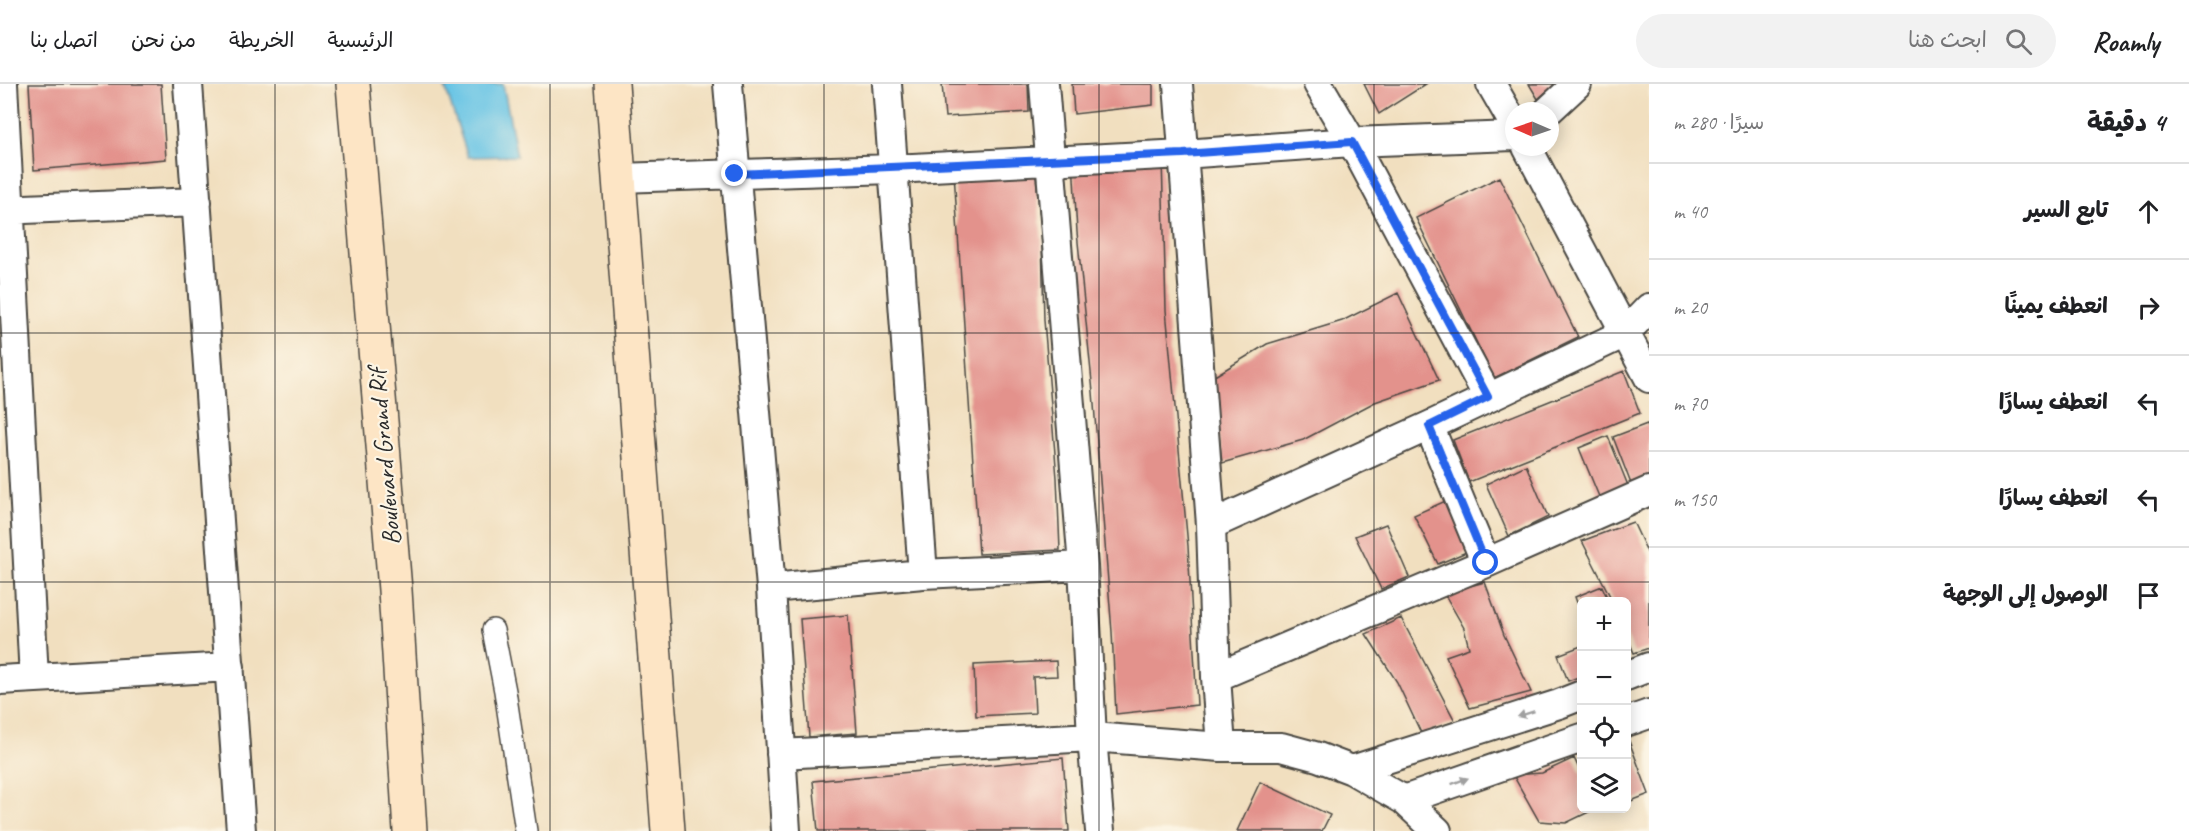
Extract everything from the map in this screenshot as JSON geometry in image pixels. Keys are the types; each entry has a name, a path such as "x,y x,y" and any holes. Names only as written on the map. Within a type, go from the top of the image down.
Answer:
{"main road":[{"name":"Boulevard Grand Rif","path":"353,84 395,590 410,831"},
{"path":"612,84 668,831"}],"street":[{"path":"3,84 5,210 34,678"},
{"path":"188,84 241,831"},
{"path":"728,84 771,588 786,831"},
{"path":"887,84 923,574"},
{"path":"1044,84 1083,566 1092,737 1100,831"},
{"path":"1178,84 1211,525 1216,677 1221,747"},
{"path":"1318,84 1352,142 1488,397"},
{"path":"1491,84 1505,108"},
{"path":"1558,102 1577,84"},
{"path":"619,178 893,169 1183,154 1352,142 1505,136"},
{"path":"1532,156 1649,378"},
{"path":"5,210 197,202"},
{"path":"1211,525 1429,426 1624,333 1649,308"},
{"path":"1429,426 1486,563"},
{"path":"1216,677 1486,563 1649,491"},
{"path":"771,588 923,574 1083,566"},
{"path":"493,630 505,691 526,831"},
{"path":"0,680 230,666"},
{"path":"1631,674 1649,668"},
{"path":"1352,770 1570,699 1577,739 1404,800"},
{"path":"1631,720 1649,714"},
{"path":"781,754 1092,737 1221,747 1281,747 1318,757 1352,770 1404,800 1437,831"}],"water":[{"path":"444,84 503,84 517,156 468,157"}],"building":[{"path":"29,84 161,84 166,159 34,170"},
{"path":"942,84 1028,84 1029,112 945,117"},
{"path":"1072,84 1153,84 1153,105 1074,114"},
{"path":"1364,84 1426,84 1379,114"},
{"path":"1529,84 1555,84 1538,99"},
{"path":"1162,158 1166,310 1188,546 1197,705 1116,714 1112,632 1093,392 1077,232 1073,160"},
{"path":"1035,167 1042,239 1044,320 1057,478 1060,550 979,554 954,173"},
{"path":"1499,177 1578,337 1494,378 1416,218"},
{"path":"1398,293 1439,380 1375,402 1303,440 1222,463 1213,377 1267,344 1342,321"},
{"path":"1624,371 1640,413 1469,482 1453,440"},
{"path":"1647,424 1649,427 1649,482 1633,489 1613,437"},
{"path":"1608,436 1629,488 1600,499 1579,448"},
{"path":"1526,465 1548,517 1509,536 1486,484"},
{"path":"1450,499 1471,550 1438,564 1414,515"},
{"path":"1633,522 1649,556 1649,648 1634,653 1631,646 1631,597 1610,597 1582,541"},
{"path":"1386,524 1409,577 1381,589 1355,536"},
{"path":"1485,582 1504,635 1531,692 1470,708 1446,656 1469,648 1464,628 1444,593"},
{"path":"1602,586 1607,597 1577,597 1577,603 1575,597"},
{"path":"848,615 857,733 809,737 800,619"},
{"path":"1401,618 1455,721 1422,735 1397,682 1366,634"},
{"path":"1577,648 1577,678 1568,681 1558,655"},
{"path":"1056,661 1057,676 1033,677 1035,713 976,716 974,665"},
{"path":"1631,746 1649,794 1631,801"},
{"path":"1063,758 1069,831 818,831 813,781"},
{"path":"1574,758 1577,764 1577,813 1587,813 1566,823 1539,821 1513,775 1542,773"},
{"path":"1260,782 1330,815 1322,831 1237,831"}],"route":[{"path":"735,174 893,169 1183,154 1352,142 1488,397 1429,426 1486,563"}]}
